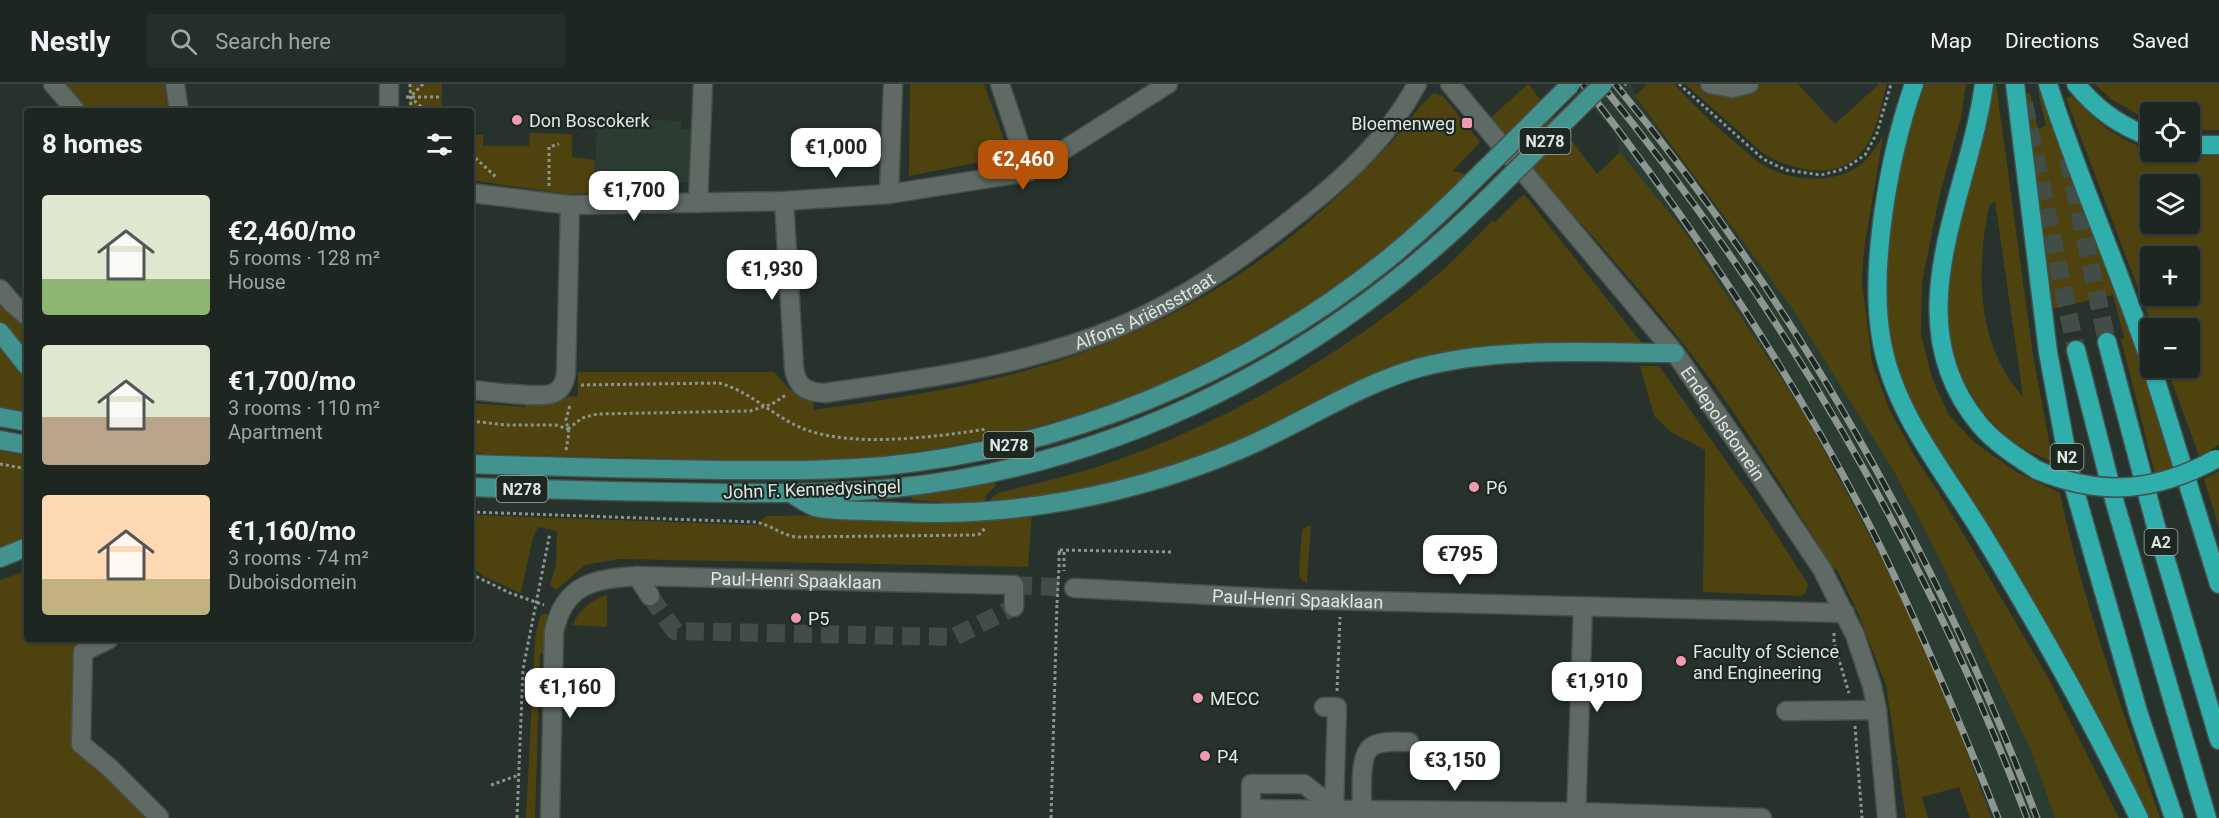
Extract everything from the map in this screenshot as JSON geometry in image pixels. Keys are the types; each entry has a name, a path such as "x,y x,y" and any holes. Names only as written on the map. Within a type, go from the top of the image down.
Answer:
{"highway":[{"path":"1914,84 1896,145 1880,249 1877,307 1887,366 1898,394 1924,442 2006,573 2065,675 2114,765 2139,818"},
{"name":"N2","path":"1984,84 1974,139 1941,260 1938,294 1941,345 1952,379 1980,425 2009,451 2037,470 2076,484 2095,487 2137,488 2175,478 2217,458"},
{"name":"N2","path":"2015,84 2048,352 2071,477 2139,715 2174,818"},
{"path":"2048,84 2063,131 2140,333"},
{"path":"2076,84 2088,99 2113,119 2140,133"},
{"path":"2200,145 2219,145"},
{"name":"A2","path":"2107,342 2149,501 2219,740"},
{"name":"A2","path":"2076,350 2112,491 2207,818"},
{"path":"2155,378 2219,584"}],"main road":[{"name":"John F. Kennedysingel","path":"474,464 654,469 851,468 906,464 960,455 1054,434 1125,410 1236,359 1272,339 1380,265 1422,230 1571,84"},
{"name":"John F. Kennedysingel","path":"474,487 573,491 791,493 875,490 972,477 1087,447 1127,434 1198,404 1273,364 1357,310 1424,258 1603,84"},
{"path":"0,332 24,362"},
{"path":"791,493 820,508 908,512 953,513 1041,504 1137,485 1213,460 1293,425 1377,382 1421,367 1450,361 1520,354 1605,351 1675,353"},
{"path":"0,417 24,421"},
{"path":"0,440 24,444"},
{"path":"0,558 24,549"}],"street":[{"path":"53,84 73,108"},
{"path":"175,84 179,108"},
{"path":"698,203 703,84"},
{"path":"889,194 893,84"},
{"path":"1000,84 1029,172"},
{"path":"474,193 570,205 784,201 889,194 1029,172 1168,84"},
{"name":"Alfons Ariënsstraat","path":"801,386 810,392 824,393 941,376 1010,361 1121,326 1162,306 1240,260 1327,191 1385,132 1417,84"},
{"name":"Endepolsdomein","path":"1450,84 1675,353 1813,555 1845,613 1862,655 1877,710 1887,818"},
{"path":"1711,84 1732,88 1749,84"},
{"path":"784,201 794,369 795,378 801,386"},
{"path":"474,390 541,395 553,393 568,385 566,373 570,205"},
{"path":"0,289 24,313"},
{"path":"637,576 650,596"},
{"name":"Paul-Henri Spaaklaan","path":"550,818 554,632 561,612 580,588 601,579 637,576 1014,585 1014,607"},
{"name":"Paul-Henri Spaaklaan","path":"1074,588 1341,600 1845,613"},
{"path":"1576,815 1583,607"},
{"path":"103,642 83,652 81,744 110,768 159,817"},
{"path":"1330,707 1334,808"},
{"path":"1786,711 1877,710"},
{"path":"1372,812 1365,754 1371,747 1379,744 1409,742"},
{"path":"1334,808 1304,784 1251,784 1251,813 1334,808 1372,812 1762,818"}],"path":[{"path":"410,84 411,108"},
{"path":"410,97 423,84"},
{"path":"1679,84 1763,159 1786,170 1821,175 1844,169 1865,155 1877,133 1891,84"},
{"path":"389,97 440,97"},
{"path":"410,97 423,108"},
{"path":"549,203 549,147 560,144"},
{"path":"568,385 719,383 734,388 785,421 805,430 836,436 910,438 995,428"},
{"path":"568,429 582,418 597,414 740,412 764,406 801,386"},
{"path":"566,450 568,429 566,420 569,410"},
{"path":"474,421 506,425 556,425 568,429"},
{"path":"0,464 24,468"},
{"name":"John F. Kennedysingel","path":"474,512 755,522 795,537 974,535 982,532 988,522"},
{"path":"517,818 523,669 550,533"},
{"path":"1058,552 1059,550 1173,552"},
{"path":"1051,818 1058,552"},
{"path":"1058,552 1064,552 1064,571"},
{"path":"474,575 536,603"},
{"path":"1330,707 1341,600"},
{"path":"491,785 519,775"}],"shaded area":[{"path":"59,84 164,84 168,108 79,108"},
{"path":"409,84 442,84 441,108 409,108"},
{"path":"910,84 984,84 1010,156 909,176"},
{"path":"1528,84 1597,174 1620,152 1688,236 1804,413 1896,585 1942,682 1991,818 1970,818 1959,787 1922,797 1928,818 1906,818 1886,685 1858,613 1836,568 1834,570 1746,430 1688,350 1615,262 1487,121"},
{"path":"1574,84 1631,84 1635,97 1792,308 1893,470 1930,540 2030,748 2055,818 1991,818 1942,682 1896,585 1804,413 1688,236 1620,152 1614,133"},
{"path":"1647,84 1674,84 1715,125 1757,161 1773,170 1797,177 1822,178 1846,173 1865,161 1883,136 1864,250 1862,281 1872,362 1890,411 2049,679 2119,818 2055,818 2030,748 1930,540 1893,470 1792,308 1635,96"},
{"path":"1685,84 1697,84 1718,94 1753,90 1761,84 1798,84 1835,124 1879,84 1887,84 1875,127 1863,150 1842,167 1816,170 1788,165 1764,154"},
{"path":"1925,84 1966,84 1961,117 1939,198 1922,282 1921,335 1932,378 1949,415 1974,442 2018,473 2060,493 2092,616 2160,818 2145,818 1954,475 1921,422 1901,377 1887,318 1887,260 1904,158"},
{"path":"1990,84 1996,84 2033,355 2053,462 2020,446 1987,417 1964,380 1955,359 1950,338 1947,293 1950,271","holes":["1995,201 2023,397 1996,354 1988,331 1984,306 1982,256 1989,206"]},
{"path":"2095,84 2219,84 2219,130 2200,130 2200,102 2140,102 2140,116 2111,99"},
{"path":"2043,91 2140,360 2140,378 2146,378 2177,468 2155,474 2121,339 2124,338 2113,295 2051,309 2025,94 2030,93 2038,129 2046,126 2038,92"},
{"path":"1434,93 1443,96 1480,142 1453,171 1463,173 1465,176 1385,248 1301,309 1244,343 1184,373 1124,398 1061,420 997,436 931,449 864,458 822,461 758,461 474,452 474,403 526,407 527,399 578,396 578,372 774,372 796,394 813,402 814,410 985,381 1051,363 1114,341 1200,299 1279,246 1316,216 1362,172 1395,138"},
{"path":"2072,96 2108,129 2140,146 2140,162 2200,162 2200,156 2219,155 2219,445 2199,456 2171,378 2200,378 2200,318 2149,318 2145,306 2200,306 2200,246 2140,246 2140,294 2066,98"},
{"path":"474,115 475,135 483,135 483,146 529,146 530,133 572,134 572,157 595,160 594,193 567,194 474,180"},
{"path":"604,118 681,121 681,129 692,129 690,182 665,182 665,191 594,193 597,126 604,126"},
{"path":"1524,194 1645,347 1484,351 1151,475 1094,489 990,504 991,498 998,493 1090,469 1148,448 1194,429 1283,383 1368,329 1407,300 1444,269 1492,221 1495,222"},
{"path":"0,298 24,319 24,411 0,407"},
{"path":"1640,366 1659,366 1756,503 1808,584 1806,592 1801,596 1703,592 1705,450 1671,432 1654,416"},
{"path":"0,451 24,455 24,539 0,548"},
{"path":"2219,471 2219,528 2204,479"},
{"path":"995,482 996,486 986,495 984,505 912,500 911,496"},
{"path":"1032,513 1028,567 618,559 585,565 556,590 550,585 556,565 557,531 538,527 532,541 521,593 483,576 474,568 474,515 758,525 766,516"},
{"path":"1311,525 1307,584 1300,578 1299,573 1302,529"},
{"path":"24,572 24,642 90,642 76,649 74,744 150,818 0,818 0,580"},
{"path":"607,595 607,627 573,625 586,606"},
{"path":"545,613 548,616 544,653 540,654 535,818 526,818 535,638 540,616"}],"tunnel":[{"path":"2024,103 2076,350"},
{"path":"2068,159 2107,342"},
{"path":"1014,585 1074,588"},
{"path":"650,596 675,631 954,637 1014,607"}],"railway":[{"path":"1583,84 1666,194 1744,308 1816,426 1897,581 1971,750 1998,818"},
{"path":"1601,84 1667,168 1729,254 1788,343 1844,434 1943,622 1987,719 2027,818"},
{"path":"1615,84 1743,253 1801,342 1856,434 1907,528 1954,623 1998,720 2037,818"}],"place":[{"name":"Don Boscokerk","path":"517,120"},
{"name":"Bloemenweg","path":"1467,123"},
{"name":"P6","path":"1474,487"},
{"name":"P5","path":"796,618"},
{"name":"Faculty of Science and Engineering","path":"1681,661"},
{"name":"MECC","path":"1198,698"},
{"name":"P4","path":"1205,756"}]}
